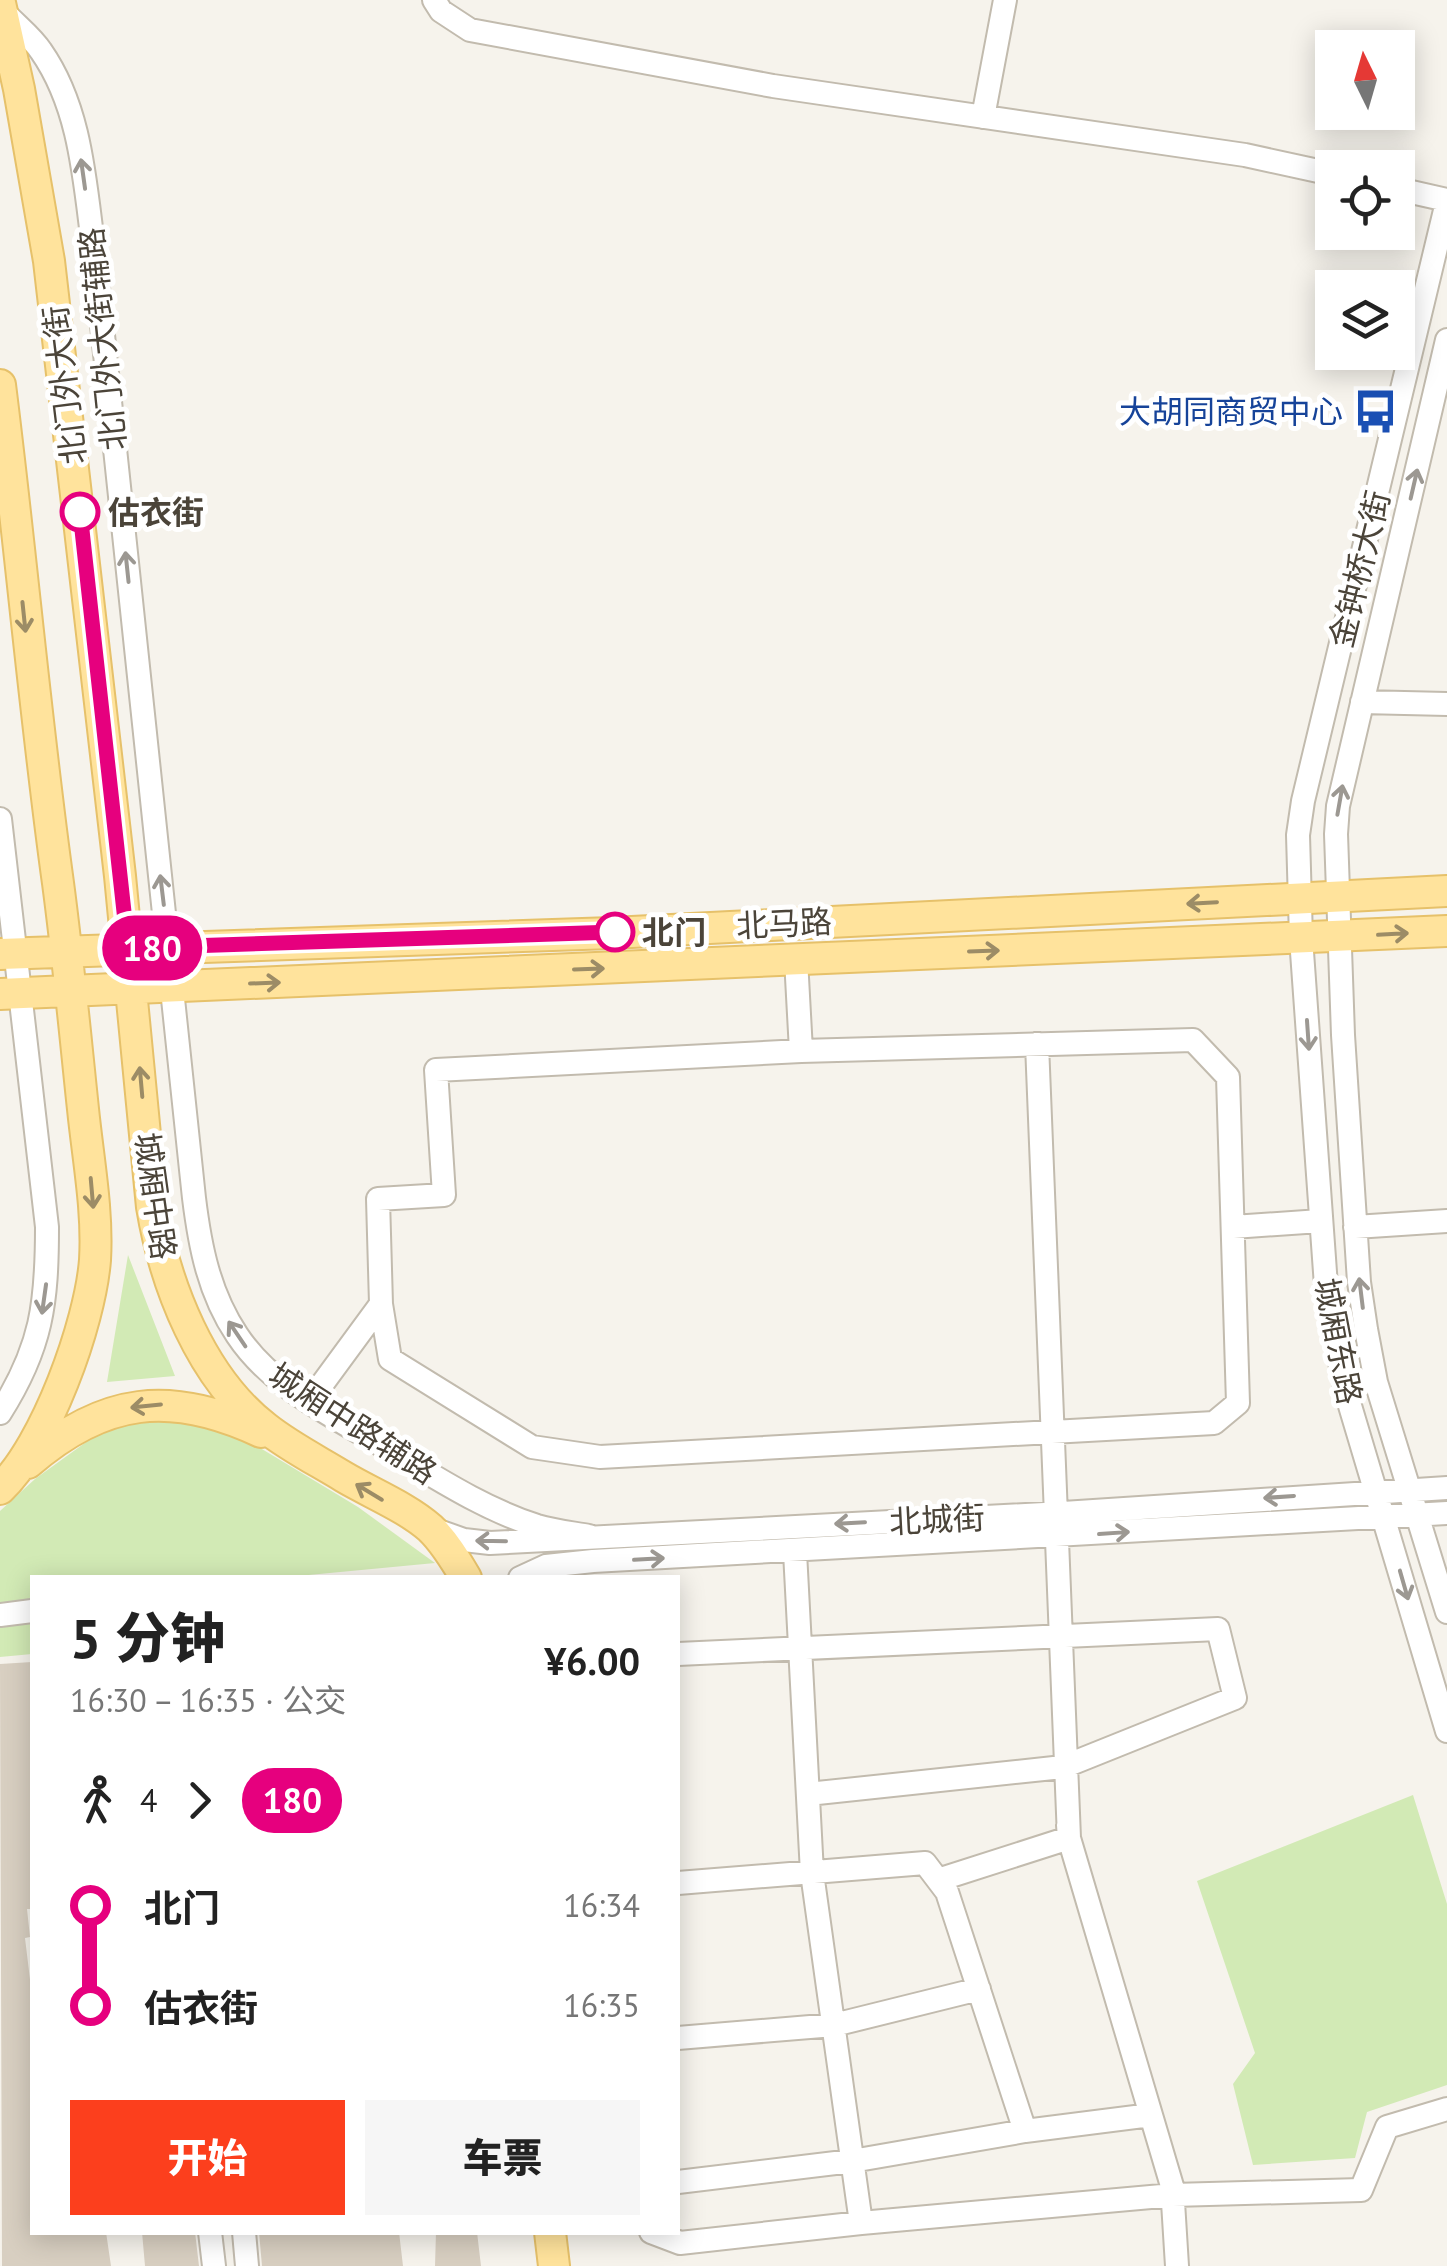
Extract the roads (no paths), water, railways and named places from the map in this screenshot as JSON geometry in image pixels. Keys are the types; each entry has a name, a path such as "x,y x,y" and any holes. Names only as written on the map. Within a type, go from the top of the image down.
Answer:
{"main road":[{"name":"北门外大街","path":"7,7 49,261 128,948"},
{"name":"北门外大街","path":"0,385 25,623 72,991"},
{"name":"北马路","path":"8,953 612,932 1447,891"},
{"path":"908,916 911,954"},
{"name":"北马路","path":"11,994 1447,931"},
{"name":"城厢中路","path":"128,948 152,1207 174,1292 194,1335 232,1393 266,1428 429,1527 464,1575"},
{"name":"城厢中路","path":"5,1484 60,1386 83,1328 91,1293 95,1227 72,991"},
{"name":"城厢中路","path":"5,1484 84,1422 118,1410 153,1404 212,1412 304,1453"},
{"path":"550,2235 554,2266"}],"street":[{"path":"434,0 441,10 470,30 773,86 1245,155 1315,170"},
{"path":"984,117 1005,0"},
{"name":"北门外大街辅路","path":"7,7 40,48 62,86 78,138 95,258 172,987"},
{"path":"1415,193 1447,201"},
{"name":"金钟桥大街","path":"1302,938 1298,835 1303,801 1447,201"},
{"name":"金钟桥大街","path":"1336,898 1338,806 1447,340"},
{"path":"1362,702 1447,704"},
{"path":"0,819 11,994 46,1227 46,1293 35,1346 20,1383 0,1413"},
{"name":"城厢东路","path":"1336,898 1360,1282 1376,1382 1447,1612"},
{"name":"城厢东路","path":"1302,938 1320,1221 1339,1360 1447,1731"},
{"path":"796,959 801,1051"},
{"name":"城厢中路辅路","path":"172,987 194,1198 208,1279 246,1347 271,1373 309,1402 440,1480 536,1526 589,1536"},
{"path":"1194,1040 1228,1077 1238,1403 1214,1423 600,1457 532,1447 390,1359 381,1304 378,1200 444,1195 436,1070 801,1051 1194,1040"},
{"path":"1037,1044 1060,1513 1050,1538 1069,1838 1173,2195 1177,2266"},
{"path":"1232,1227 1320,1221"},
{"path":"1356,1227 1447,1221"},
{"path":"309,1402 381,1304"},
{"name":"北城街","path":"429,1527 464,1540 490,1543 1447,1488"},
{"name":"北城街","path":"526,1575 546,1566 592,1561 1447,1513"},
{"path":"795,1552 812,1873 861,2223"},
{"path":"0,1614 30,1612"},
{"path":"680,1654 1218,1630 1235,1698 1065,1767 808,1794"},
{"path":"938,1880 1069,1838"},
{"path":"680,1882 925,1863 948,1892 1025,2131"},
{"path":"680,2038 834,2025 979,1990"},
{"path":"659,2235 680,2243 1173,2195 1361,2190 1386,2127 1447,2109"},
{"path":"680,2182 852,2161 1151,2114"},
{"path":"210,2235 214,2266"},
{"path":"244,2235 248,2266"}],"place":[{"name":"大胡同商贸中心","path":"1376,411"},
{"name":"估衣街","path":"80,512"},
{"name":"北门","path":"615,932"}]}
